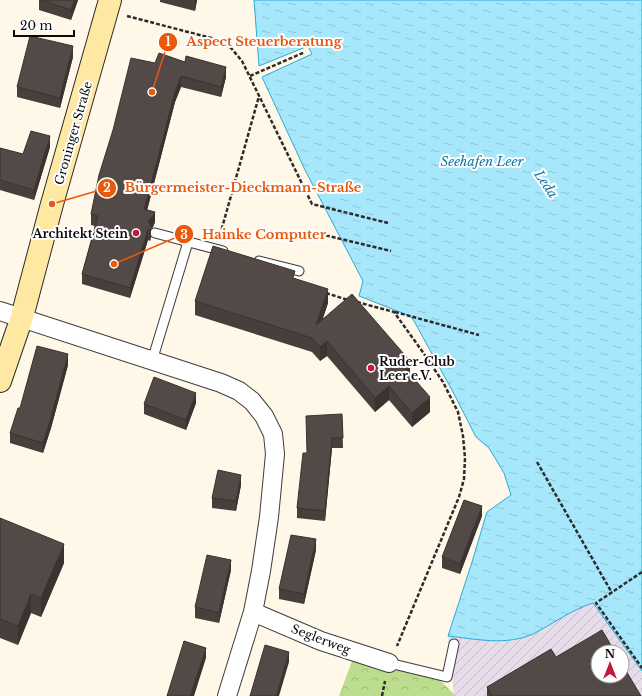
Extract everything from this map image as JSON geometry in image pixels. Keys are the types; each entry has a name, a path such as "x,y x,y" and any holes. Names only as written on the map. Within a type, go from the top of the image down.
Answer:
{"street":[{"name":"Groninger Straße","path":"0,381 22,318 52,204 109,5"},
{"path":"0,311 221,383 239,391 252,401 264,416 273,434 275,454 273,482 262,564 253,612 227,696"},
{"name":"Seglerweg","path":"253,612 320,641 390,663"}],"lane":[{"path":"155,233 231,253"},
{"path":"152,360 188,242"},
{"path":"254,259 299,271"},
{"path":"390,663 447,677 454,644"}],"path":[{"path":"109,5 215,39 231,48 242,61 250,76 312,204 388,223"},
{"path":"250,76 305,52"},
{"path":"216,249 259,95"},
{"path":"320,234 391,251"},
{"path":"321,292 479,335"},
{"path":"390,663 459,498 464,479 465,458 463,436 458,412 443,382 394,312"},
{"path":"537,462 612,593"},
{"path":"642,572 596,603 642,668"}],"shaded area":[{"path":"593,603 623,644 590,644 590,684 630,684 630,654 642,671 642,696 454,696 448,636 494,641 515,640 532,634 583,606"}],"green space":[{"path":"355,653 432,672 454,694 454,696 339,696"}],"water":[{"name":"Seehafen Leer","path":"254,0 642,0 642,671 630,654 630,644 623,644 593,603 577,609 533,634 523,638 491,641 448,636 487,512 511,495 504,473 489,448 476,437 453,392 410,316 359,296 363,281 305,170 262,77 312,54 308,46 259,66"}],"building":[{"path":"41,0 75,0 71,10"},
{"path":"30,36 73,46 60,98 17,87"},
{"path":"159,53 185,62 186,56 226,67 221,87 181,76 175,92 144,209 155,212 149,220 151,226 150,230 148,230 130,288 82,274 98,216 91,214 99,175 113,130 131,58 155,63"},
{"path":"31,131 50,136 34,190 0,180 0,148 23,154"},
{"path":"213,246 295,271 293,278 328,289 316,325 352,294 410,361 403,366 430,397 412,413 389,386 375,398 327,341 320,347 312,338 195,301"},
{"path":"37,346 68,354 43,443 10,433 18,408 20,408"},
{"path":"154,377 196,393 186,420 144,404"},
{"path":"342,414 343,438 332,438 325,511 297,508 303,453 307,453 306,416"},
{"path":"218,470 241,475 236,501 212,498"},
{"path":"464,500 482,506 460,564 442,557"},
{"path":"0,518 64,544 41,598 31,594 18,626 0,619"},
{"path":"291,535 316,539 304,594 279,589"},
{"path":"207,555 231,560 219,613 195,607"},
{"path":"602,630 610,644 590,644 590,684 630,684 630,677 641,696 492,696 487,687 551,649 556,657"},
{"path":"184,641 206,648 190,696 167,696"},
{"path":"265,645 289,652 276,696 250,696"}],"place":[{"name":"Aspect Steuerberatung","path":"152,92"},
{"name":"Bürgermeister-Dieckmann-Straße","path":"52,204"},
{"name":"Architekt Stein","path":"136,233"},
{"name":"Hainke Computer","path":"114,264"},
{"name":"Ruder-Club Leer e.V.","path":"371,368"}],"water label":[{"name":"Leda","path":"546,184"}]}
